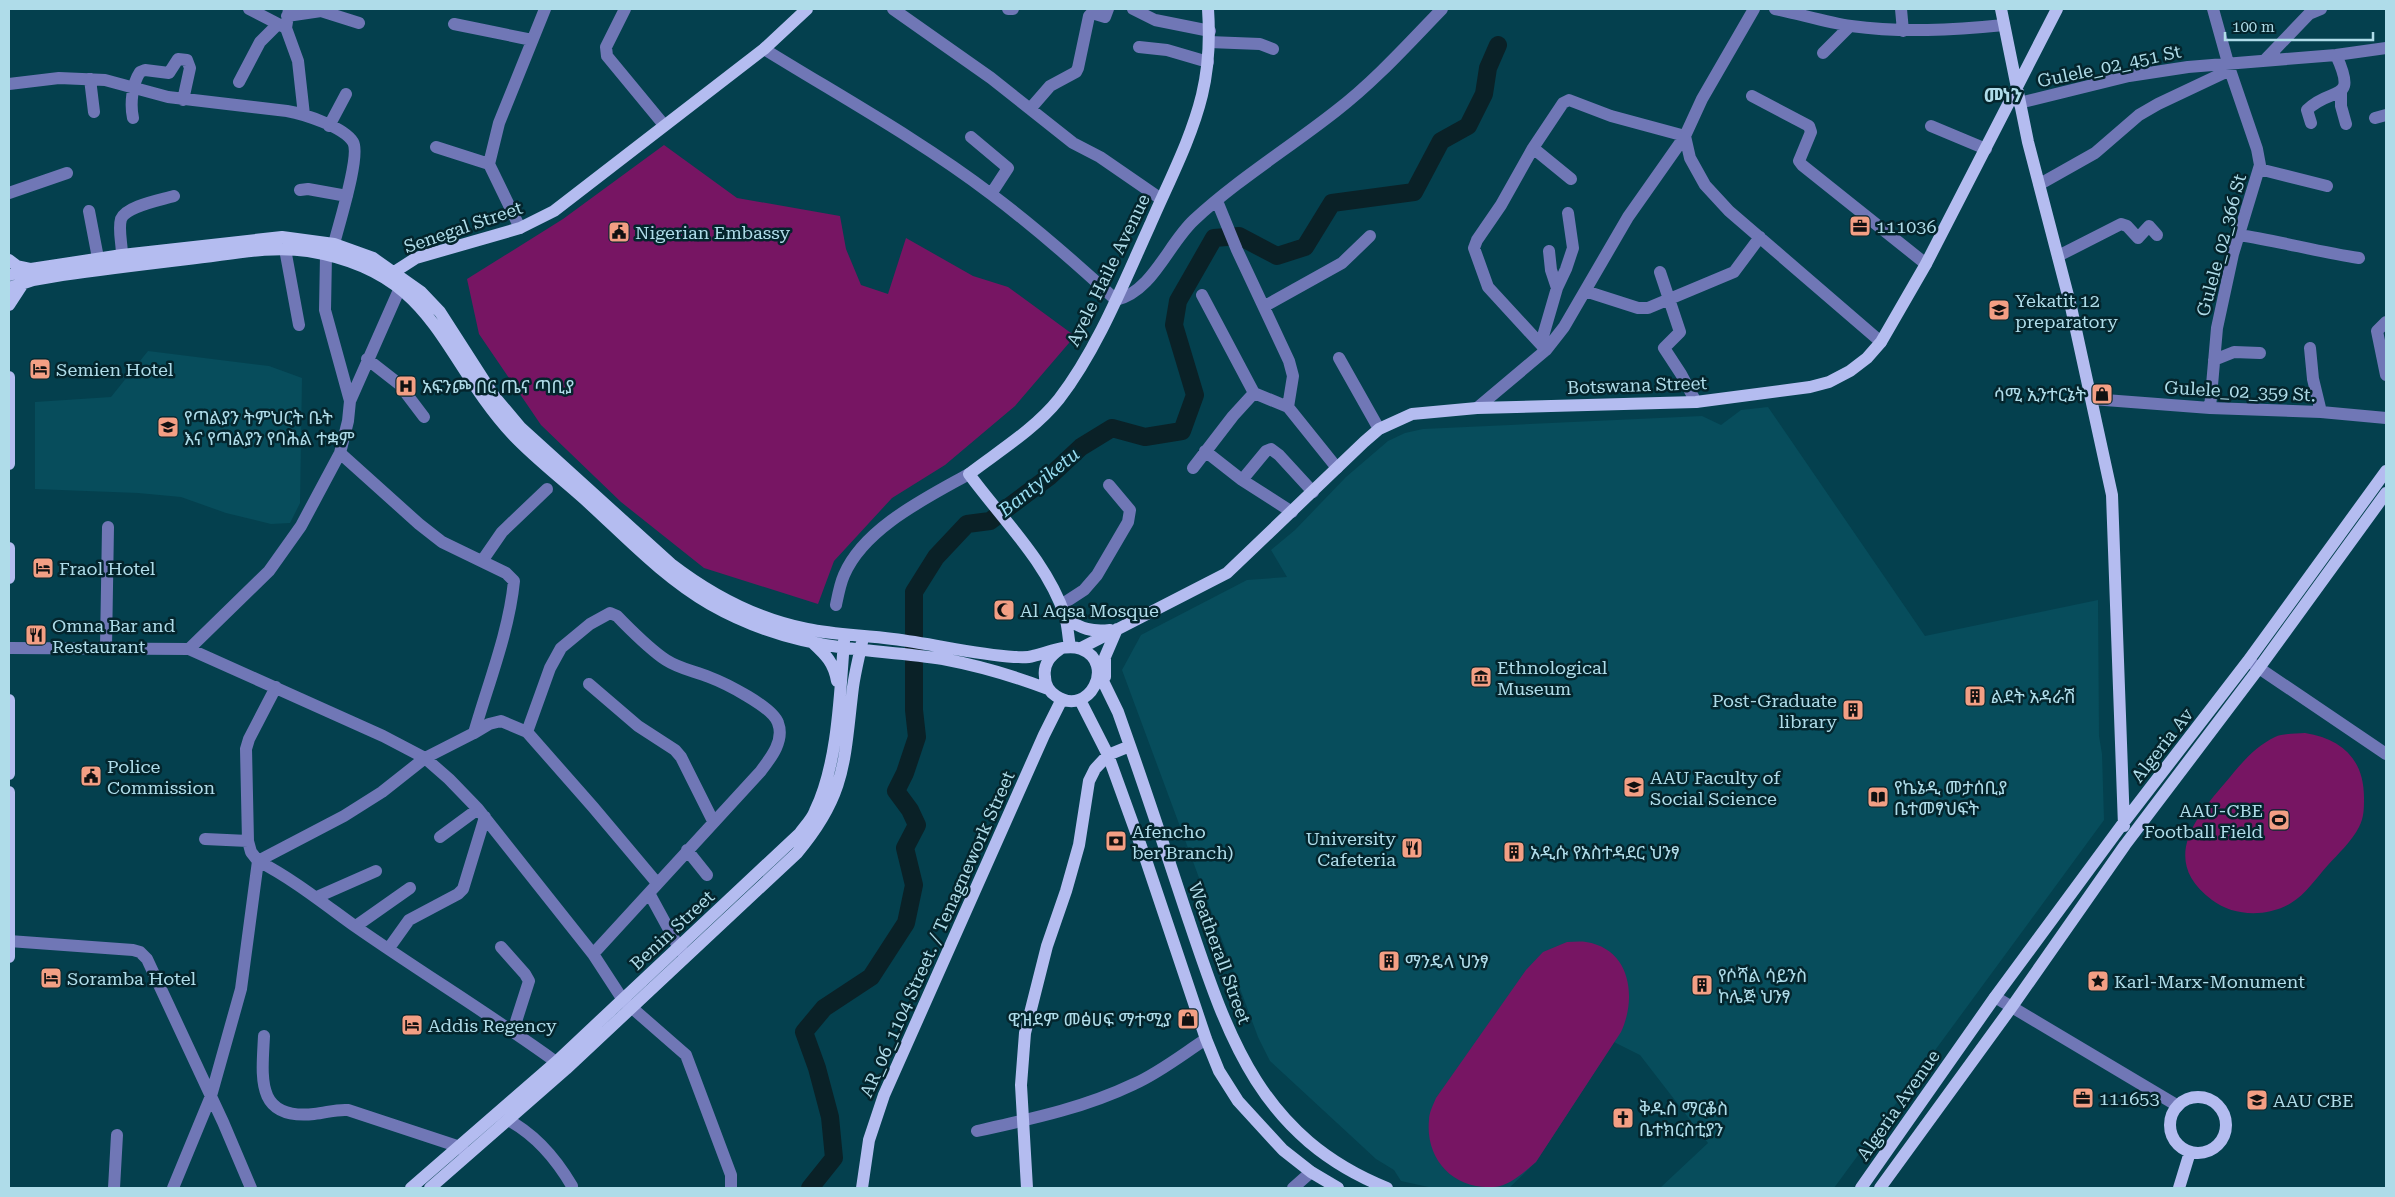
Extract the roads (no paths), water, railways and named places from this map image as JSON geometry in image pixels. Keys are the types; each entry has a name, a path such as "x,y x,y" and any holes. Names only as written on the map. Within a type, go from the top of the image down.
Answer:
{"main road":[{"name":"Senegal Street","path":"396,279 412,260 429,253 520,228 554,211 764,49 807,9"},
{"name":"Ayele Haile Avenue","path":"969,474 1044,415 1058,400 1076,375 1116,300 1161,199 1202,96 1210,36 1208,9"},
{"path":"2000,9 2019,103 2092,399 2113,509 2115,623 2124,845"},
{"name":"Botswana Street","path":"1070,648 1117,629 1227,573 1378,429 1412,414 1477,408 1696,402 1787,391 1829,382 1850,371 1867,358 1881,342 1926,264 2057,9"},
{"path":"9,275 31,269 98,258 282,237 334,244 373,258 396,279"},
{"path":"9,271 9,288 24,282 141,264 285,249 326,255 362,265 422,292 440,312 518,432 647,558 689,590 745,622 812,642 844,648 861,643 892,639 1008,673 1048,689 1062,699 1080,700 1094,690 1101,679 1105,657 1117,629 1087,630 1078,627 1066,618"},
{"path":"9,260 17,266 31,269"},
{"path":"9,305 24,282"},
{"path":"9,376 9,464"},
{"path":"518,432 693,581 720,597 771,619 809,630 845,634 884,652 942,653 1014,658 1031,657 1070,648 1094,658 1101,679"},
{"name":"Algeria Av","path":"1981,1050 2253,664 2386,471"},
{"path":"969,474 1030,552 1061,605 1066,618 1070,648"},
{"name":"Algeria Av","path":"1964,1041 2124,822 2253,664 2386,493"},
{"path":"9,548 9,578"},
{"name":"Benin Street","path":"411,1188 464,1151 503,1118 628,1004 683,952 800,833 815,812 823,791 834,748 845,634"},
{"path":"812,642 828,657 835,670 839,694"},
{"name":"Benin Street","path":"683,952 797,853 812,835 829,808 844,768 853,684 861,643"},
{"path":"1048,689 1044,671 1052,654 1070,648"},
{"path":"853,684 866,664 884,652"},
{"name":"Weatherall Street","path":"1101,679 1118,712 1214,994 1246,1067 1270,1102 1310,1143 1348,1170 1387,1188"},
{"name":"AR_06_1104 Street. / Tenagnework Street","path":"862,1188 868,1140 884,1095 1044,735 1062,699"},
{"path":"9,700 9,774"},
{"path":"1080,700 1108,755 1218,1071 1238,1101 1283,1150 1311,1172 1338,1188"},
{"path":"1028,1188 1021,1077 1025,1033 1047,946 1076,854 1088,781 1095,769 1108,755 1130,746"},
{"path":"9,792 9,957"},
{"name":"Benin Street","path":"503,1118 556,1062 628,1004"},
{"name":"Algeria Avenue","path":"1861,1188 1964,1041"},
{"name":"Algeria Avenue","path":"1880,1188 1981,1050"},
{"path":"2200,1097 2212,1101 2222,1109 2226,1122 2225,1136 2217,1147 2204,1153 2190,1152 2180,1147 2173,1138 2171,1121 2178,1106 2188,1099 2200,1097"},
{"name":"Benin Street","path":"430,1188 464,1151"},
{"path":"2179,1188 2190,1152"}],"street":[{"path":"249,9 285,19"},
{"path":"520,228 490,164 499,123 544,9"},
{"path":"625,9 606,47 607,56 664,126"},
{"path":"893,9 991,78 1073,144 1115,166 1161,199"},
{"path":"1008,9 1013,9"},
{"path":"1030,109 1050,86 1076,72 1080,63 1089,16 1092,13 1105,17 1108,9"},
{"path":"1133,9 1155,20 1210,36 1260,44 1273,49"},
{"path":"764,49 943,160 991,194 1059,247 1116,300 1129,297 1146,282 1193,221 1337,110 1382,72 1442,9"},
{"path":"1477,408 1564,327 1628,217 1685,136 1702,99 1754,9"},
{"path":"1776,9 1850,26 1903,31 1947,31 2004,25"},
{"path":"1901,9 1903,31"},
{"name":"Gulele_02_366 St","path":"2210,408 2217,328 2238,234 2259,169 2258,149 2229,67 2213,9"},
{"path":"239,82 260,42 285,19 321,10 359,23"},
{"path":"2264,61 2312,10"},
{"path":"285,19 298,61 304,115"},
{"path":"454,24 532,40"},
{"path":"1823,53 1850,26"},
{"path":"1139,47 1167,50 1208,62"},
{"name":"Gulele_02_451 St","path":"2019,103 2129,76 2188,66 2229,67 2264,61 2336,55 2386,48"},
{"path":"2336,55 2346,76 2341,90 2341,106 2346,124"},
{"path":"133,118 131,105 134,88 140,72 145,70 169,73 178,59 182,58 187,60 190,68 183,100"},
{"path":"2040,184 2095,153 2139,115 2229,67"},
{"path":"9,84 59,78 112,80 155,95 183,100 266,107 304,115 329,126 350,138 354,144 355,152 347,196 334,244"},
{"path":"90,79 85,100 94,112"},
{"path":"2311,123 2307,110 2341,90"},
{"path":"329,126 346,94"},
{"path":"1752,96 1809,126 1810,132 1799,161 1802,165 1926,264"},
{"path":"1543,346 1488,287 1474,248 1533,148 1564,103 1569,100 1611,116 1685,136"},
{"path":"1931,126 1986,149"},
{"path":"1685,136 1690,158 1705,185 1729,211 1881,342"},
{"path":"971,137 1008,168 1007,174 991,194"},
{"path":"436,147 490,164"},
{"path":"1533,148 1571,179"},
{"path":"2259,169 2326,186"},
{"path":"9,193 67,173"},
{"path":"300,190 308,189 347,196"},
{"path":"122,255 120,224 124,214 132,209 174,196"},
{"path":"1217,201 1237,250 1265,306 1289,361 1293,376 1288,407"},
{"path":"89,211 98,258"},
{"path":"1543,346 1556,288 1566,269 1573,248 1568,213"},
{"path":"2058,256 2121,224 2127,226 2138,238 2149,226 2157,235"},
{"path":"2238,234 2279,241 2320,252 2360,258"},
{"path":"1265,306 1342,263 1370,236"},
{"path":"1585,291 1638,308 1648,308 1734,272 1741,266 1760,237"},
{"path":"285,249 299,325"},
{"path":"1549,251 1551,270 1556,288"},
{"path":"326,255 325,310 350,401"},
{"path":"1660,272 1680,332 1664,348 1696,402"},
{"path":"189,649 269,571 301,526 340,453 348,422 350,401 396,279"},
{"path":"1202,295 1254,393 1288,407 1337,468"},
{"path":"2386,322 2377,331 2386,375"},
{"path":"2310,348 2313,379 2321,412"},
{"path":"2214,360 2234,352 2260,353"},
{"path":"1339,358 1378,429"},
{"path":"367,359 399,384 424,417"},
{"path":"1193,468 1254,393"},
{"name":"Gulele_02_359 St.","path":"2092,399 2210,408 2321,412 2386,418"},
{"path":"1242,480 1266,451 1270,450 1279,454 1313,492"},
{"path":"1205,451 1242,480 1292,512"},
{"path":"340,453 442,542 506,573 514,580 500,644 474,733"},
{"path":"836,605 844,576 862,548 888,523 922,500 969,474"},
{"path":"1061,605 1091,583 1128,522 1130,510 1110,485"},
{"path":"482,561 502,532 546,489"},
{"path":"106,648 108,527"},
{"path":"527,732 550,668 561,648 603,616 610,614 617,616 665,660 689,672 709,677 748,698 771,712 779,724 779,736 775,751 760,772 713,821 593,954"},
{"path":"9,648 189,649 384,736 425,758 450,779 482,813 593,954 628,1004 686,1055 731,1175 731,1188"},
{"path":"2253,664 2386,754"},
{"path":"589,684 638,726 675,750 681,757 713,821"},
{"path":"276,687 249,739 246,749 248,841 251,852 258,861 317,897 356,926 556,1062"},
{"path":"258,861 344,816 382,792 425,758 489,724 501,721 527,732 593,807 653,888 683,952"},
{"path":"440,837 482,813"},
{"path":"389,948 405,923 463,889 482,813"},
{"path":"205,839 248,841"},
{"path":"687,850 707,875"},
{"path":"173,1188 211,1096 241,989 258,861"},
{"path":"317,897 376,871"},
{"path":"356,926 410,888"},
{"path":"9,941 140,952 147,959 211,1096 250,1188"},
{"path":"502,947 529,981 513,1032"},
{"path":"1995,997 2178,1106"},
{"path":"264,1036 262,1079 269,1101 280,1110 297,1114 315,1114 335,1109 348,1110 464,1151"},
{"path":"977,1132 1062,1112 1096,1101 1136,1084 1206,1039"},
{"path":"503,1118 544,1147 560,1165 572,1186"},
{"path":"114,1188 117,1135"},
{"path":"1293,1188 1311,1172"}],"waterway":[{"name":"Bantyiketu","path":"810,1188 834,1158 830,1117 817,1068 804,1032 824,1008 871,977 906,923 914,885 905,848 917,825 910,810 896,791 905,773 917,737 914,710 914,592 936,557 967,524 990,521 1050,476 1081,447 1112,428 1145,437 1182,431 1195,395 1174,325 1178,301 1214,238 1239,236 1277,256 1305,247 1332,203 1414,192 1441,141 1468,126 1484,94 1488,68 1498,45"}],"place":[{"name":"111036","path":"1860,226"},
{"name":"Nigerian Embassy","path":"619,232"},
{"name":"Yekatit 12 preparatory","path":"1999,310"},
{"name":"Semien Hotel","path":"40,369"},
{"name":"አፍንጮ በር ጤና ጣቢያ","path":"406,386"},
{"name":"ሳሚ ኢንተርኔት","path":"2102,394"},
{"name":"የጣልያን ትምህርት ቤት እና የጣልያን የባሕል ተቋም","path":"168,427"},
{"name":"Fraol Hotel","path":"43,568"},
{"name":"Al Aqsa Mosque","path":"1004,610"},
{"name":"Omna Bar and Restaurant","path":"36,635"},
{"name":"Ethnological Museum","path":"1481,677"},
{"name":"ልደት አዳራሽ","path":"1975,696"},
{"name":"Post-Graduate library","path":"1853,710"},
{"name":"Police Commission","path":"91,776"},
{"name":"AAU Faculty of Social Science","path":"1634,787"},
{"name":"የኬኔዲ መታሰቢያ ቤተመፃህፍት","path":"1878,797"},
{"name":"AAU-CBE Football Field","path":"2279,820"},
{"name":"Afencho ber Branch)","path":"1116,841"},
{"name":"University Cafeteria","path":"1412,848"},
{"name":"አዲሱ የአስተዳደር ህንፃ","path":"1514,852"},
{"name":"ማንዴላ ህንፃ","path":"1389,961"},
{"name":"Soramba Hotel","path":"51,978"},
{"name":"Karl-Marx-Monument","path":"2098,981"},
{"name":"የሶሻል ሳይንስ ኮሌጅ ህንፃ","path":"1702,985"},
{"name":"ዊዝደም መፅሀፍ ማተሚያ","path":"1188,1019"},
{"name":"Addis Regency","path":"412,1025"},
{"name":"111653","path":"2083,1098"},
{"name":"AAU CBE","path":"2257,1100"},
{"name":"ቅዱስ ማርቆስ ቤተክርስቲያን","path":"1623,1118"}],"district":[{"name":"መነን","path":"2003,95"}]}
